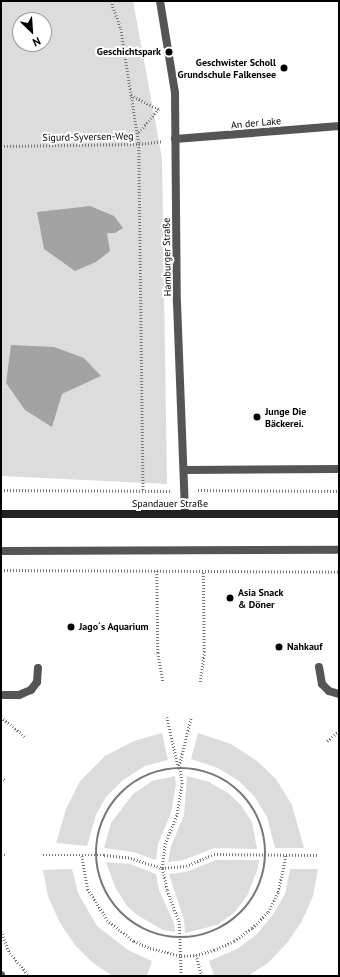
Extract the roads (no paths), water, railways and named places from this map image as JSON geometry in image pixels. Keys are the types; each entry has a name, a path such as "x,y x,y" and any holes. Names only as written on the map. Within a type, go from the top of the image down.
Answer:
{"main road":[{"name":"Spandauer Straße","path":"1,514 339,514"}],"street":[{"name":"Hamburger Straße","path":"160,1 175,93 177,303 184,470 184,514"},
{"name":"An der Lake","path":"175,139 339,126"},
{"path":"184,470 339,469"},
{"path":"1,550 339,550"},
{"path":"319,667 322,684 329,691 339,694"},
{"path":"1,695 19,695 31,690 37,682 38,668"}],"place":[{"name":"Geschichtspark","path":"169,52"},
{"name":"Geschwister Scholl Grundschule Falkensee","path":"284,68"},
{"name":"Junge Die Bäckerei.","path":"257,417"},
{"name":"Asia Snack & Döner","path":"230,598"},
{"name":"Jago´s Aquarium","path":"71,627"},
{"name":"Nahkauf","path":"279,647"}]}
